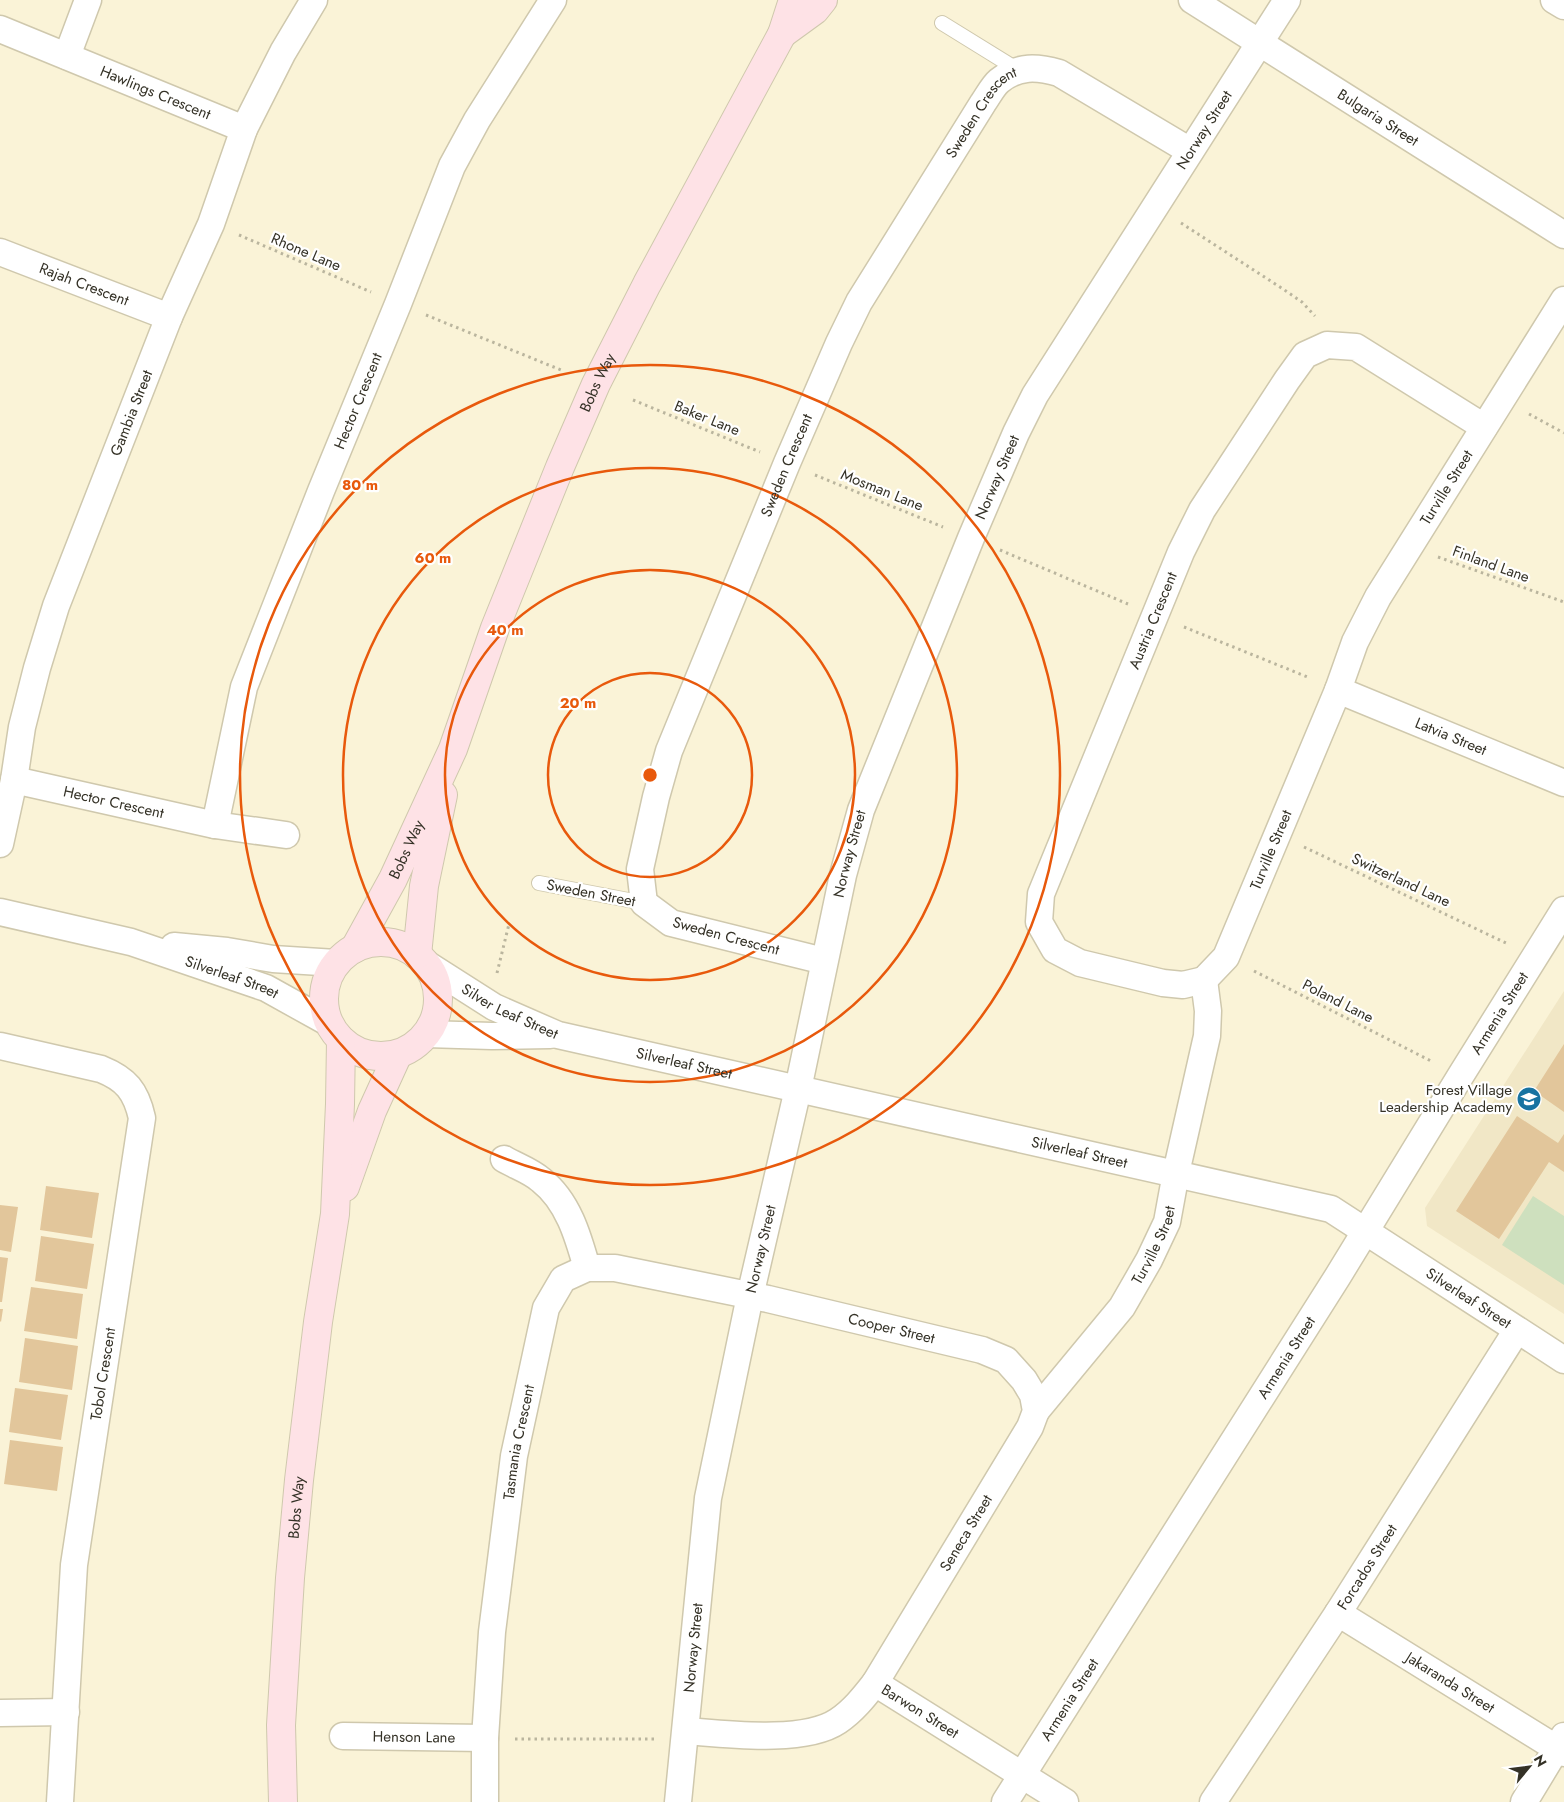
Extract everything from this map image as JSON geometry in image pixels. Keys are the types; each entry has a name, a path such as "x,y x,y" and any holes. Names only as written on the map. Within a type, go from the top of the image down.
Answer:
{"street":[{"path":"67,56 88,0"},
{"name":"Gambia Street","path":"0,844 14,780 22,727 37,668 56,606 169,317 211,224 244,129 283,52 314,0"},
{"name":"Hector Crescent","path":"215,825 244,687 452,166 477,120 553,0"},
{"name":"Bobs Way","path":"345,956 393,879 453,749 495,628 560,467 596,384 647,284 782,34 793,0"},
{"name":"Bobs Way","path":"782,34 815,10 823,0"},
{"name":"Bulgaria Street","path":"1192,0 1259,44 1564,234"},
{"name":"Norway Street","path":"678,1802 708,1498 750,1296 798,1089 824,961 843,876 861,810 968,547 1016,433 1035,395 1287,0"},
{"path":"1554,0 1564,6"},
{"name":"Hawlings Crescent","path":"0,28 244,129"},
{"name":"Sweden Crescent","path":"824,961 670,923 644,904 640,869 656,797 669,751 838,343 860,302 983,103 999,81 1018,70 1039,68 1059,73 1190,151"},
{"name":"Rajah Crescent","path":"0,252 169,317"},
{"name":"Turville Street","path":"1036,1411 1122,1307 1149,1260 1167,1222 1176,1173 1207,1036 1208,1011 1204,980 1226,957 1338,690 1355,642 1378,597 1564,300"},
{"name":"Austria Crescent","path":"1204,980 1183,985 1163,983 1080,963 1055,950 1039,922 1040,894 1181,552 1202,510 1305,355 1327,345 1356,347 1484,427"},
{"name":"Latvia Street","path":"1338,690 1564,783"},
{"name":"Bobs Way","path":"421,959 424,886 453,749"},
{"name":"Hector Crescent","path":"14,780 215,825 286,835"},
{"name":"Armenia Street","path":"1005,1802 1366,1232 1564,910"},
{"name":"Silverleaf Street","path":"0,912 131,942 266,988 335,1031"},
{"name":"Silverleaf Street","path":"131,942 227,951 273,959 345,956"},
{"path":"376,942 398,944 421,959 433,976 438,990 438,1006 434,1020 426,1034 414,1046 398,1054 378,1056 358,1051 335,1031 325,1007 325,992 328,977 345,956 376,942"},
{"name":"Silver Leaf Street","path":"421,959 494,1008 558,1035"},
{"name":"Bobs Way","path":"283,1802 281,1725 290,1578 299,1480 318,1322 335,1214 340,1104 335,1031"},
{"name":"Silver Leaf Street","path":"426,1034 558,1035"},
{"name":"Silverleaf Street","path":"558,1035 1331,1209 1564,1360"},
{"name":"Tobol Crescent","path":"0,1046 101,1069 114,1074 125,1082 134,1093 142,1118 76,1556 60,1802"},
{"name":"Bobs Way","path":"335,1214 372,1111 398,1054"},
{"path":"504,1159 541,1179 562,1203 579,1242 587,1268"},
{"name":"Tasmania Crescent","path":"485,1802 497,1738 492,1632 503,1533 514,1456 546,1308 563,1279 587,1268 614,1268 750,1296"},
{"name":"Cooper Street","path":"750,1296 982,1350 1006,1360 1024,1380 1033,1396 1036,1411"},
{"name":"Forcados Street","path":"1213,1802 1338,1613 1517,1330"},
{"name":"Seneca Street","path":"875,1682 1030,1427 1036,1411"},
{"name":"Jakaranda Street","path":"1338,1613 1561,1745"},
{"name":"Barwon Street","path":"686,1731 774,1736 812,1731 836,1722 847,1714 875,1682 1064,1802"},
{"path":"0,1713 66,1712"},
{"name":"Henson Lane","path":"343,1736 497,1738"},
{"path":"1524,1802 1561,1745"}],"lane":[{"path":"942,23 1018,70"},
{"name":"Sweden Street","path":"539,883 644,904"}],"path":[{"path":"1155,207 1302,302 1321,322 1327,345"},
{"name":"Rhone Lane","path":"236,234 377,295"},
{"path":"418,312 561,370"},
{"name":"Baker Lane","path":"633,400 764,454"},
{"path":"1501,400 1564,433"},
{"name":"Mosman Lane","path":"809,473 946,528"},
{"name":"Finland Lane","path":"1410,547 1564,602"},
{"path":"996,549 1132,605"},
{"path":"1178,624 1312,679"},
{"name":"Switzerland Lane","path":"1277,834 1507,943"},
{"path":"496,977 509,924"},
{"name":"Poland Lane","path":"1226,957 1439,1065"},
{"path":"497,1738 656,1739"}],"shaded area":[{"name":"Forest Village Leadership Academy","path":"1564,991 1564,1314 1427,1226 1425,1208"}],"green space":[{"path":"1533,1196 1564,1216 1564,1285 1502,1245"}],"building":[{"path":"1564,1044 1564,1112 1534,1091"},
{"path":"1517,1116 1558,1143 1564,1134 1564,1172 1549,1162 1499,1239 1456,1211"},
{"path":"46,1186 99,1193 92,1238 40,1230"},
{"path":"0,1205 18,1207 11,1252 0,1250"},
{"path":"41,1236 94,1244 87,1289 35,1281"},
{"path":"0,1257 8,1258 2,1302 0,1302"},
{"path":"31,1287 83,1294 77,1339 24,1331"},
{"path":"0,1309 3,1309 1,1322 0,1321"},
{"path":"25,1338 78,1346 72,1390 19,1382"},
{"path":"15,1388 68,1395 61,1440 9,1432"},
{"path":"10,1440 63,1447 57,1491 4,1484"}],"place":[{"name":"Forest Village Leadership Academy","path":"1529,1099"}]}
